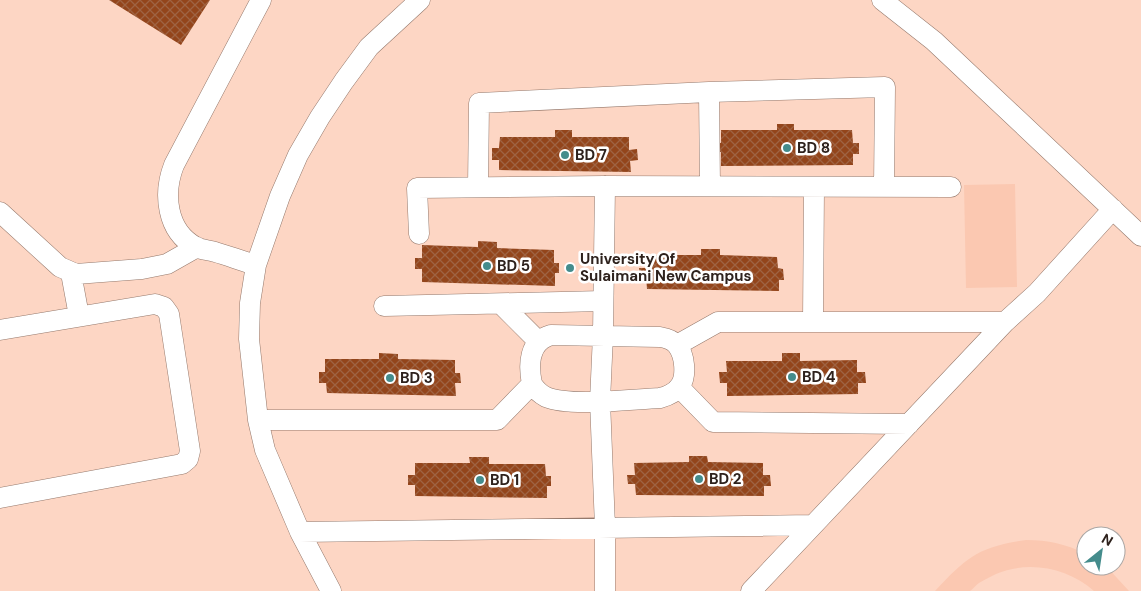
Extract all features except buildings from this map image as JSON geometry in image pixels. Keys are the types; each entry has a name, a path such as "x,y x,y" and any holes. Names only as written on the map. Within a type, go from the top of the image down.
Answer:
{"street":[{"path":"256,265 197,247 182,235 170,215 167,193 174,165 261,0"},
{"path":"331,591 300,532 265,450 258,420 249,339 250,303 256,265 266,232 298,155 320,117 369,48 420,0"},
{"path":"882,0 934,41 1141,236"},
{"path":"478,187 479,103 710,92 885,87 884,187"},
{"path":"710,92 710,186"},
{"path":"605,186 600,401 605,527 605,591"},
{"path":"419,234 417,188 605,186 951,187"},
{"path":"814,187 814,322"},
{"path":"751,591 1005,322 1037,294 1113,210"},
{"path":"0,212 60,267 71,273 81,275 167,264 197,247"},
{"path":"71,273 79,316"},
{"path":"384,306 603,301"},
{"path":"0,330 155,304 164,306 167,310 172,333 190,455 182,464 0,498"},
{"path":"501,304 538,341"},
{"path":"677,345 718,322 1005,322"},
{"path":"560,334 603,335 660,337 672,341 677,345 683,356 682,380 679,387 672,394 660,398 571,402 553,399 542,394 532,384 531,357 532,350 538,341 544,337 560,334"},
{"path":"258,420 497,420 532,384"},
{"path":"679,387 713,422 909,424"},
{"path":"300,532 814,525"}],"shaded area":[{"name":"University Of Sulaimani New Campus","path":"0,0 1141,0 1141,591 0,591"},
{"path":"1015,184 1017,287 966,288 964,185"},
{"path":"1026,540 1042,541 1057,543 1076,550 1076,576 1115,576 1129,591 1094,591 1084,583 1060,572 1035,567 1009,570 996,574 979,583 970,591 935,591 974,555 996,546"}],"place":[{"name":"BD 8","path":"787,148"},
{"name":"BD 7","path":"565,155"},
{"name":"BD 5","path":"487,266"},
{"name":"University Of Sulaimani New Campus","path":"570,268"},
{"name":"BD 4","path":"792,377"},
{"name":"BD 3","path":"390,378"},
{"name":"BD 2","path":"699,479"},
{"name":"BD 1","path":"480,480"}]}
